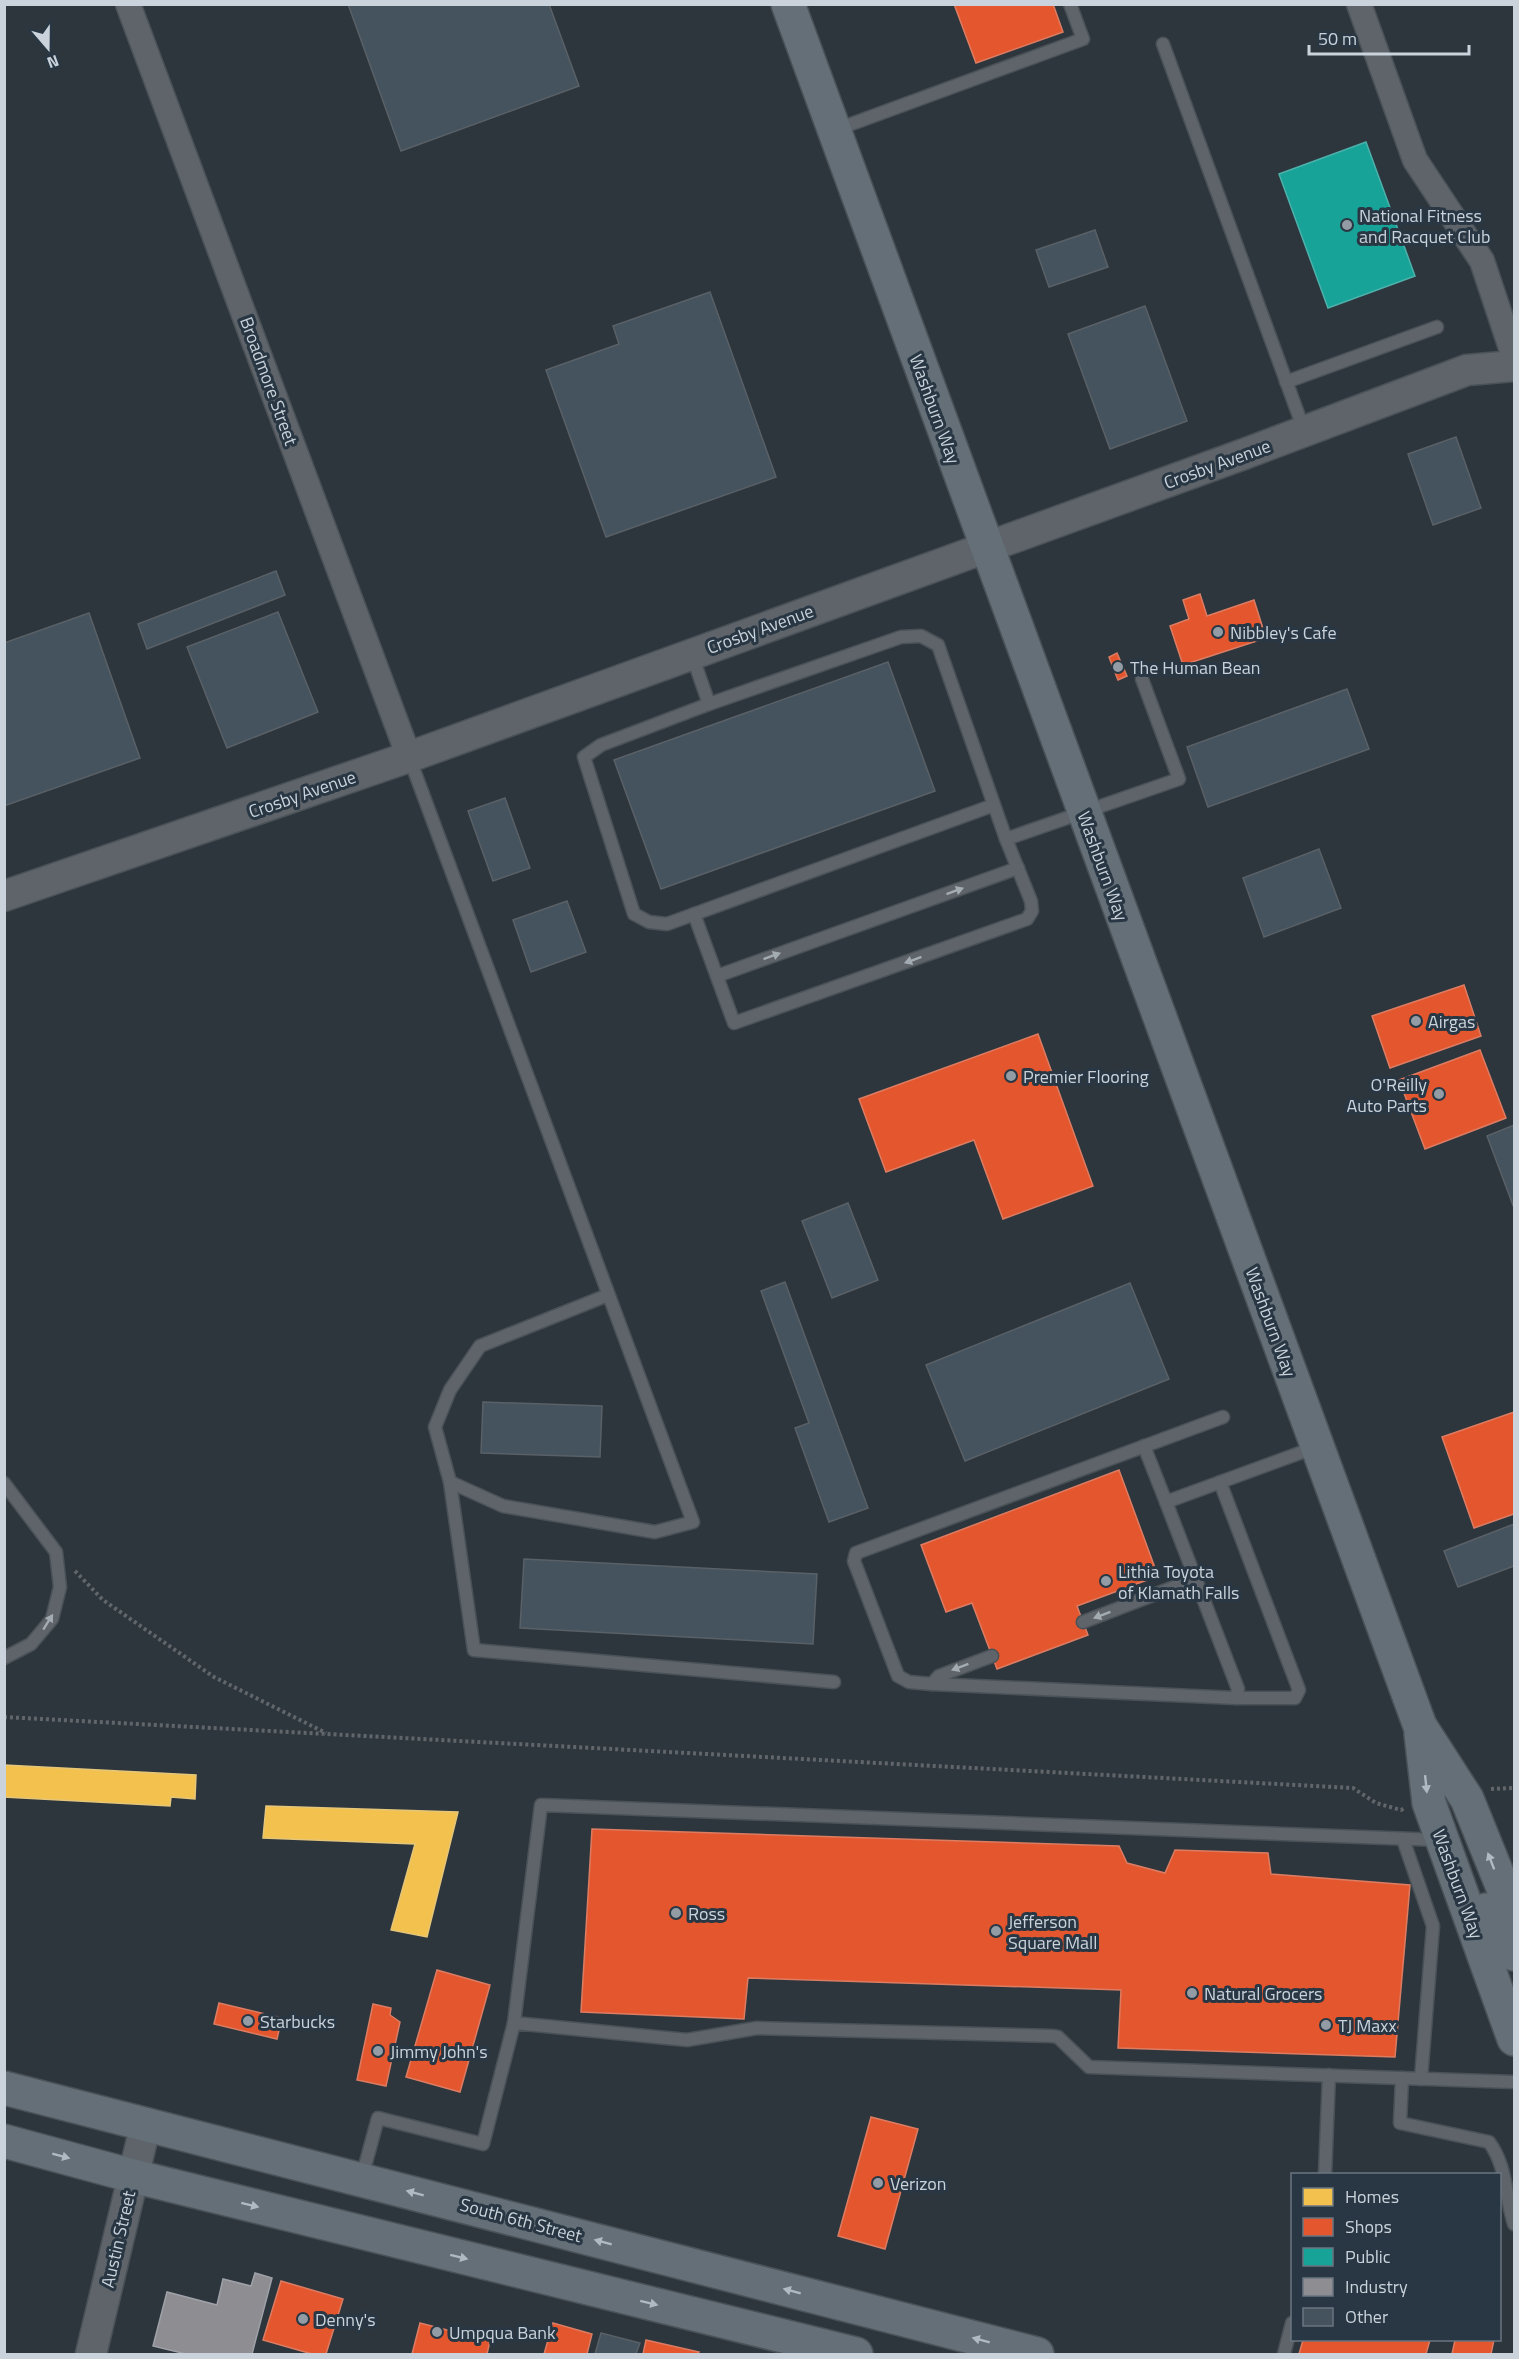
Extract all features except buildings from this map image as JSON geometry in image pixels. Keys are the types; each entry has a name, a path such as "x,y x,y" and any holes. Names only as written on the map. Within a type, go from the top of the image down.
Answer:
{"main road":[{"name":"Washburn Way","path":"788,4 1420,1726 1467,1799 1515,1915"},
{"name":"Washburn Way","path":"1420,1726 1429,1803 1515,2039"},
{"path":"1442,1840 1488,1913 1508,1952 1515,1954"},
{"path":"1493,1981 1515,2008"},
{"name":"South 6th Street","path":"4,2088 1037,2355"},
{"path":"4,2141 133,2176 856,2355"}],"street":[{"name":"Broadmore Street","path":"128,4 409,757"},
{"path":"1359,4 1415,160 1482,261 1515,357"},
{"name":"Crosby Avenue","path":"4,896 409,757 1305,432 1467,370 1515,366"},
{"name":"Austin Street","path":"91,2355 146,2123"}],"lane":[{"path":"834,130 1083,39 1070,4"},
{"path":"1163,44 1305,432"},
{"path":"1287,382 1437,327"},
{"path":"694,914 734,1023 1027,919 1032,911 1031,901 1006,839 938,645 921,636 901,637 709,704 601,745 584,757 634,914 649,922 667,924 694,914 994,805"},
{"path":"692,654 709,704"},
{"path":"1006,839 1179,779 1142,679"},
{"path":"409,757 693,1522 655,1532 503,1506 450,1482"},
{"path":"717,976 1018,868"},
{"path":"608,1295 480,1346 450,1390 435,1427 450,1482 474,1650 834,1682"},
{"path":"1220,1482 1299,1690 1295,1698 1236,1698 909,1683 898,1676 854,1561 856,1553 1223,1417"},
{"path":"1144,1446 1238,1689 1236,1698"},
{"path":"1166,1502 1317,1447"},
{"path":"4,1484 56,1552 60,1587 52,1619 31,1644 4,1658"},
{"path":"1083,1622 1195,1579"},
{"path":"932,1684 939,1676 992,1656"},
{"path":"361,2179 378,2118 483,2144 514,2023 541,1805 1442,1840"},
{"path":"1403,1839 1432,1926 1421,2079"},
{"path":"514,2023 687,2040 757,2028 1052,2036 1058,2037 1089,2067 1515,2082"},
{"path":"1325,2173 1329,2075"},
{"path":"1402,2078 1400,2123 1489,2142 1496,2151 1505,2177 1515,2224"},
{"path":"1284,2355 1291,2330"}],"path":[{"path":"56,1552 103,1600 214,1677 330,1734"},
{"path":"4,1718 1353,1788 1376,1803 1401,1810 1410,1805 1429,1803"},
{"path":"1467,1799 1483,1798 1491,1789 1515,1788"}],"place":[{"name":"National Fitness and Racquet Club","path":"1347,225"},
{"name":"Nibbley's Cafe","path":"1218,632"},
{"name":"The Human Bean","path":"1118,667"},
{"name":"Airgas","path":"1416,1021"},
{"name":"Premier Flooring","path":"1011,1076"},
{"name":"O'Reilly Auto Parts","path":"1439,1094"},
{"name":"Lithia Toyota of Klamath Falls","path":"1106,1581"},
{"name":"Ross","path":"676,1913"},
{"name":"Jefferson Square Mall","path":"996,1931"},
{"name":"Natural Grocers","path":"1192,1993"},
{"name":"Starbucks","path":"248,2021"},
{"name":"TJ Maxx","path":"1326,2025"},
{"name":"Jimmy John's","path":"378,2051"},
{"name":"Verizon","path":"878,2183"},
{"name":"Denny's","path":"303,2319"},
{"name":"Umpqua Bank","path":"437,2332"}]}
